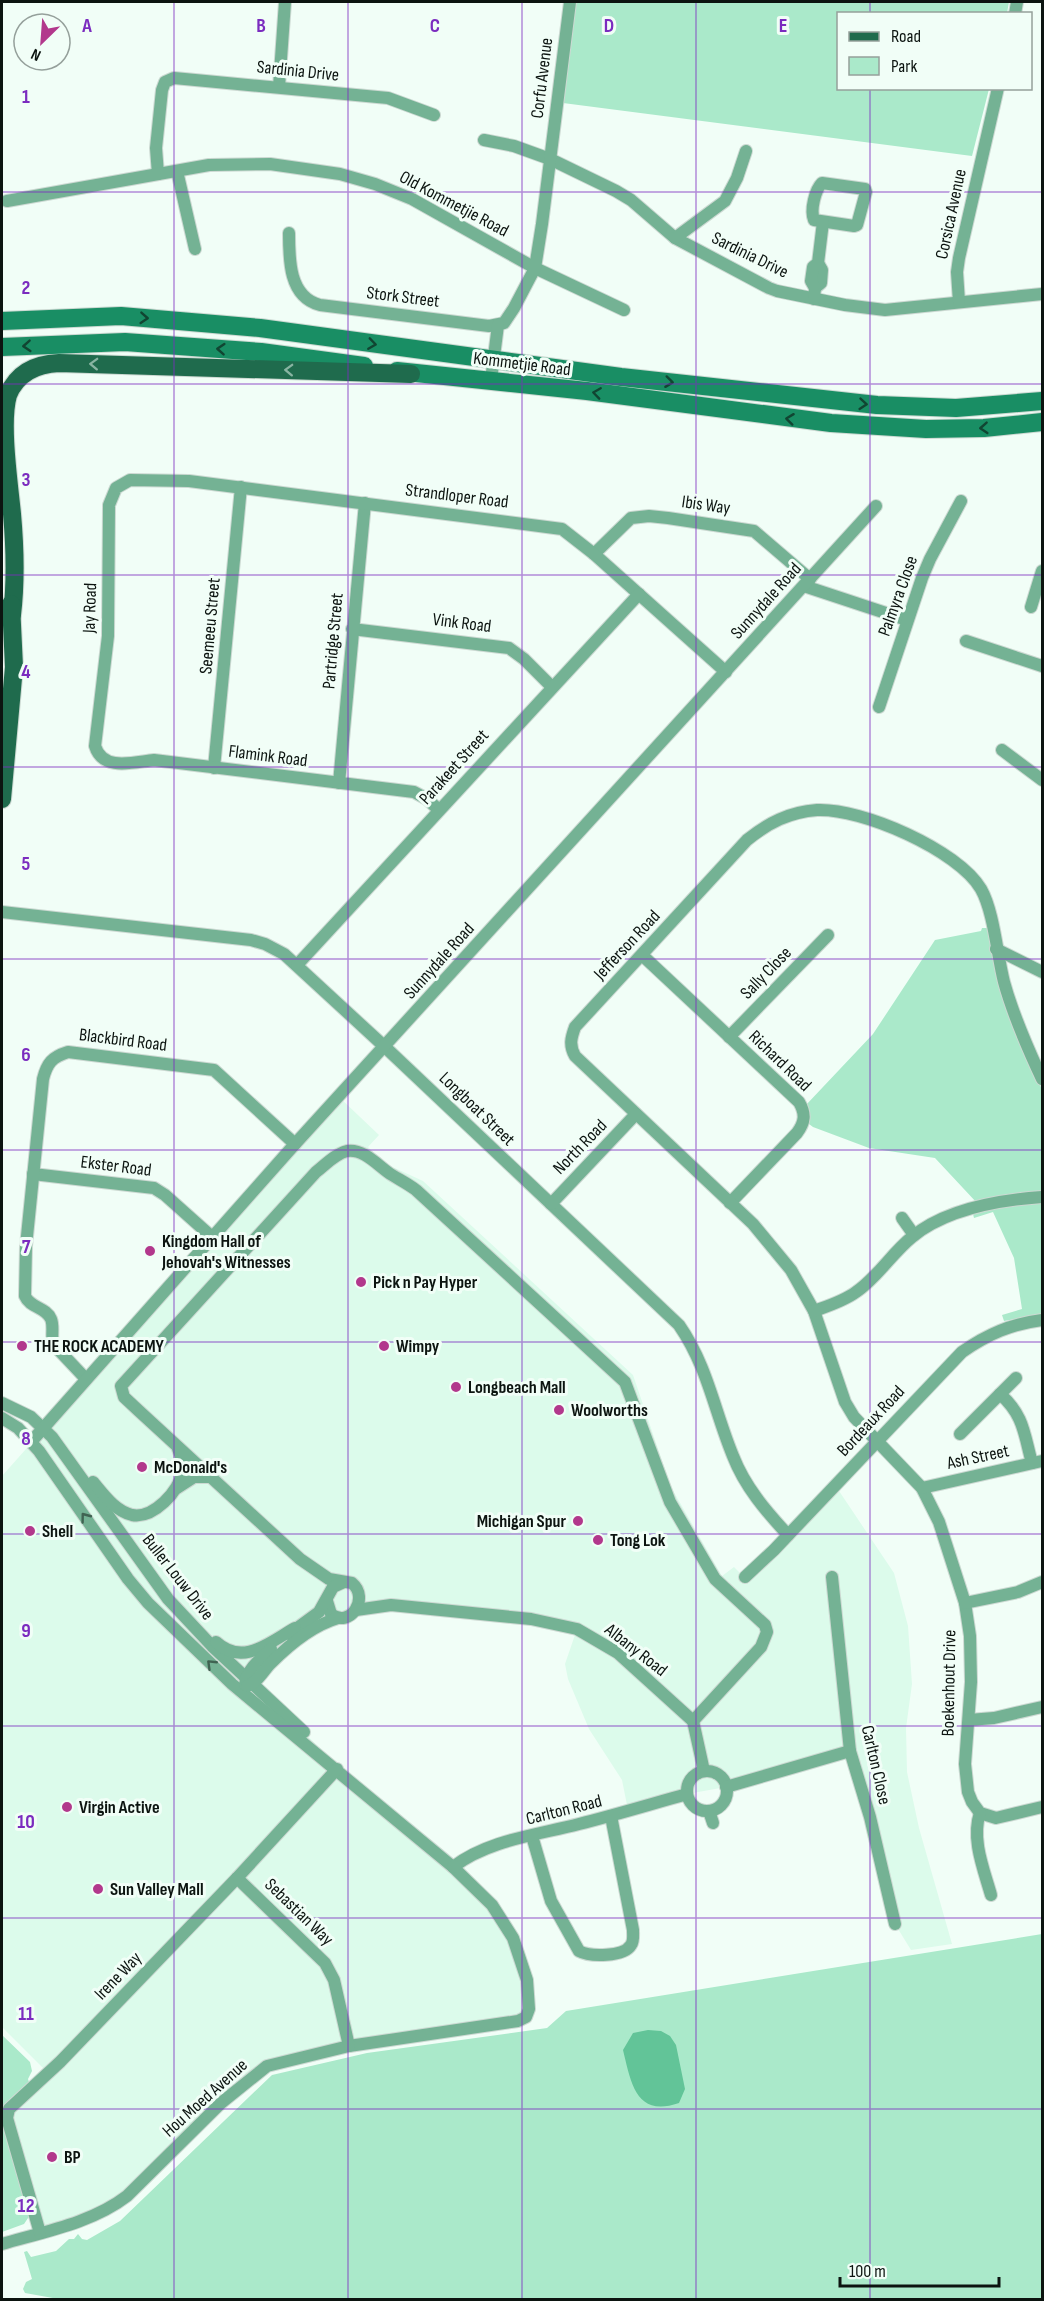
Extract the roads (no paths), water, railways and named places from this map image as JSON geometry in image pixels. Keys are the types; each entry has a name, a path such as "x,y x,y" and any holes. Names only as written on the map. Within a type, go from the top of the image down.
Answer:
{"main road":[{"name":"Kommetjie Road","path":"2,321 121,316 191,321 260,328 621,377 877,405 956,408 1042,401"},
{"name":"Kommetjie Road","path":"2,347 125,342 261,352 411,374 491,380 852,425 926,429 984,428 1042,422"},
{"path":"2,798 13,689 14,594 13,542 4,416 8,395 18,379 36,366 59,363 411,374"},
{"path":"2,537 12,615"}],"street":[{"path":"279,87 285,2"},
{"name":"Corfu Avenue","path":"535,268 570,2"},
{"name":"Sardinia Drive","path":"158,174 156,148 162,90 170,79 180,77 388,98 434,115"},
{"name":"Corsica Avenue","path":"959,302 958,265 998,90"},
{"name":"Sardinia Drive","path":"484,140 514,146 550,159 626,196 675,238 769,288 815,293 862,309 885,310 959,302"},
{"path":"675,238 725,201 737,178 746,151"},
{"name":"Old Kommetjie Road","path":"7,201 209,165 270,164 346,176 412,199 535,268 624,310"},
{"path":"177,171 195,249"},
{"path":"819,184 865,189 857,225 823,222 814,220 812,214 819,184"},
{"path":"815,293 811,281 813,267 818,263 823,222"},
{"name":"Stork Street","path":"289,233 294,280 301,294 310,302 320,306 498,326"},
{"path":"491,380 498,326 504,322 514,308 535,268"},
{"path":"959,302 1042,294"},
{"name":"Strandloper Road","path":"130,480 189,481 555,527 567,532 594,554 726,672"},
{"name":"Jay Road","path":"95,746 108,636 109,506 116,488 130,480"},
{"name":"Seemeeu Street","path":"214,768 241,487"},
{"name":"Palmyra Close","path":"879,708 907,620 930,560 961,501"},
{"name":"Partridge Street","path":"339,783 365,503"},
{"name":"Sunnydale Road","path":"31,1442 295,1144 876,506"},
{"name":"Ibis Way","path":"594,554 631,518 649,516 668,518 754,531 807,582"},
{"path":"1031,607 1042,571"},
{"path":"807,582 907,620"},
{"name":"Parakeet Street","path":"297,965 639,594"},
{"name":"Vink Road","path":"352,629 509,648 552,687"},
{"path":"966,641 1042,666"},
{"name":"Flamink Road","path":"95,746 99,754 110,762 154,760 414,792 427,799 439,810"},
{"path":"1002,750 1042,780"},
{"name":"Jefferson Road","path":"876,1440 854,1417 845,1402 814,1311 791,1270 774,1248 730,1203 575,1056 570,1040 575,1027 747,840 774,821 787,816 816,810 845,813 906,833 957,864 973,878 982,890 989,909 1005,986 1042,1080"},
{"name":"Longboat Street","path":"2,912 251,940 277,950 297,965 679,1325 699,1358 740,1472 754,1496 788,1535"},
{"name":"Sally Close","path":"729,1037 828,934"},
{"path":"996,949 1042,972"},
{"name":"Richard Road","path":"642,955 799,1102 804,1118 797,1133 730,1203"},
{"name":"Blackbird Road","path":"86,1379 53,1344 52,1322 49,1316 27,1301 25,1296 26,1246 43,1079 46,1067 53,1058 68,1052 214,1070 295,1144"},
{"name":"North Road","path":"551,1204 636,1114"},
{"path":"391,1605 371,1598 352,1583 326,1577 300,1559 124,1397 122,1384 316,1173 344,1152 353,1151 372,1160 416,1190 625,1382 670,1502 715,1579 765,1625 766,1638 761,1647 693,1721 704,1771"},
{"name":"Ekster Road","path":"33,1174 154,1188 212,1237"},
{"path":"814,1311 855,1294 914,1235 950,1216 984,1205 1018,1198 1042,1197"},
{"path":"902,1218 914,1235"},
{"name":"Bordeaux Road","path":"745,1577 962,1352 995,1331 1042,1320"},
{"path":"960,1434 1016,1378"},
{"path":"1000,1394 1012,1405 1021,1420 1037,1462"},
{"name":"Buller Louw Drive","path":"2,1403 31,1417 44,1428 168,1599 194,1629 248,1682 324,1752 337,1769"},
{"name":"Buller Louw Drive","path":"2,1418 18,1428 31,1442 128,1579 148,1603 232,1684 453,1867 492,1905 513,1938 527,1980 529,2009 526,2017"},
{"name":"Boekenhout Drive","path":"876,1440 922,1488 939,1522 965,1602 971,1657 965,1764 968,1792 980,1813"},
{"path":"176,1489 183,1464 178,1448"},
{"path":"66,1456 114,1506 132,1515 144,1514 158,1506 176,1489 194,1477 210,1477"},
{"name":"Ash Street","path":"922,1488 1037,1462"},
{"path":"300,1559 328,1598 329,1611 338,1618"},
{"path":"145,1567 219,1646 242,1654 252,1653 319,1612 333,1587 344,1582"},
{"name":"Carlton Close","path":"832,1577 850,1751 870,1817 895,1924"},
{"path":"965,1602 1018,1592 1042,1582"},
{"path":"232,1684 248,1682 296,1642 328,1621 348,1617 356,1610 360,1599 357,1589"},
{"path":"356,1610 391,1605"},
{"name":"Albany Road","path":"391,1605 531,1619 577,1629 618,1653 693,1721"},
{"path":"254,1701 248,1682 260,1659 295,1628"},
{"path":"969,1720 994,1718 1042,1707"},
{"path":"726,1787 850,1751"},
{"name":"Irene Way","path":"40,2233 7,2118 8,2111 60,2062 237,1878 337,1769"},
{"path":"704,1771 721,1776 726,1787 725,1800 721,1805 709,1811 703,1811 692,1805 687,1794 689,1782 698,1773 704,1771"},
{"name":"Carlton Road","path":"453,1867 464,1858 486,1847 611,1816 687,1794"},
{"path":"992,1895 978,1840 980,1813 996,1818 1042,1807"},
{"path":"709,1811 713,1824"},
{"path":"532,1836 551,1901 579,1952 594,1956 624,1951 630,1948 633,1941 633,1930 611,1816"},
{"name":"Sebastian Way","path":"237,1878 325,1963 334,1980 349,2046"},
{"name":"Hou Moed Avenue","path":"2,2244 113,2207 221,2103 267,2066 349,2046 518,2021 526,2017"}],"place":[{"name":"Kingdom Hall of Jehovah's Witnesses","path":"150,1251"},
{"name":"Pick n Pay Hyper","path":"361,1282"},
{"name":"THE ROCK ACADEMY","path":"22,1346"},
{"name":"Wimpy","path":"384,1346"},
{"name":"Longbeach Mall","path":"456,1387"},
{"name":"Woolworths","path":"559,1410"},
{"name":"McDonald's","path":"142,1467"},
{"name":"Michigan Spur","path":"578,1521"},
{"name":"Shell","path":"30,1531"},
{"name":"Tong Lok","path":"598,1540"},
{"name":"Virgin Active","path":"67,1807"},
{"name":"Sun Valley Mall","path":"98,1889"},
{"name":"BP","path":"52,2157"}]}
